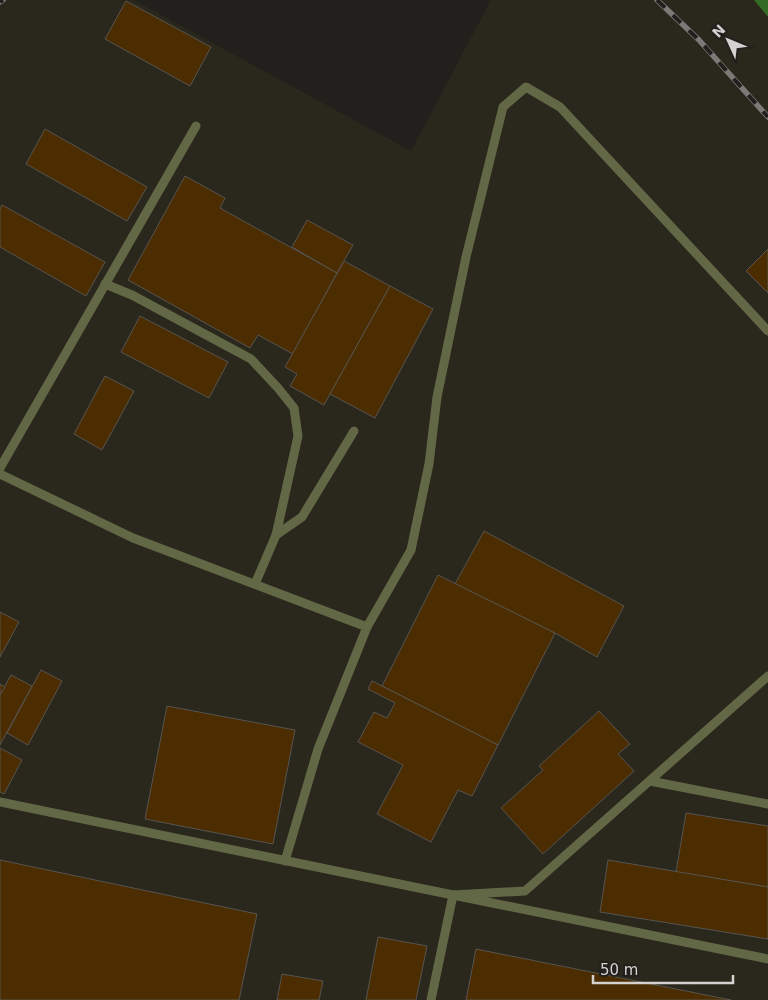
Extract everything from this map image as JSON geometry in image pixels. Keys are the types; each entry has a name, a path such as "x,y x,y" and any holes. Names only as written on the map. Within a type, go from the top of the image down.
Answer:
{"lane":[{"path":"285,861 318,749 367,627 411,550 429,464 437,397 473,229 503,107 526,87 560,107 768,331"},
{"path":"0,468 196,126"},
{"path":"105,284 132,295 251,360 294,408 298,436 276,535 255,584"},
{"path":"276,535 302,517 354,431"},
{"path":"0,474 133,538 367,627"},
{"path":"453,895 525,891 768,676"},
{"path":"650,781 768,804"},
{"path":"0,802 768,959"},
{"path":"432,1000 453,895"}],"shaded area":[{"path":"0,0 134,0 411,151 491,0 754,0 768,17 768,1000 0,1000"},
{"path":"754,0 768,0 768,17"}],"building":[{"path":"126,1 211,47 190,86 105,39"},
{"path":"45,129 147,187 127,221 26,164"},
{"path":"185,176 225,198 220,208 337,273 293,354 258,335 250,348 128,280"},
{"path":"2,205 105,262 86,296 0,247 0,209"},
{"path":"307,220 353,245 337,273 292,247"},
{"path":"768,249 768,293 746,271"},
{"path":"344,261 390,286 324,405 290,386 297,374 285,367"},
{"path":"390,286 433,309 375,418 330,394"},
{"path":"140,316 228,362 209,398 121,352"},
{"path":"105,376 134,391 102,450 74,434"},
{"path":"484,531 624,606 597,657 555,633 455,584"},
{"path":"438,575 555,633 498,745 382,686"},
{"path":"0,612 19,622 0,657"},
{"path":"41,670 62,681 28,745 7,733"},
{"path":"11,675 32,686 0,745 0,695"},
{"path":"372,681 498,745 472,796 458,790 431,842 377,814 403,765 358,742 374,712 387,718 395,703 368,689"},
{"path":"0,684 5,687 0,695"},
{"path":"167,706 295,730 273,844 145,819"},
{"path":"599,711 630,744 618,754 634,771 543,854 501,808 543,770 539,766"},
{"path":"0,748 22,760 4,794 0,792"},
{"path":"686,813 768,826 768,887 676,872"},
{"path":"0,860 257,914 239,1000 0,1000"},
{"path":"608,860 768,887 768,939 600,912"},
{"path":"378,937 427,946 416,1000 366,1000"},
{"path":"476,949 731,1000 466,1000"},
{"path":"282,974 323,981 319,1000 277,1000"}],"railway":[{"path":"657,0 699,40 768,117"}]}
